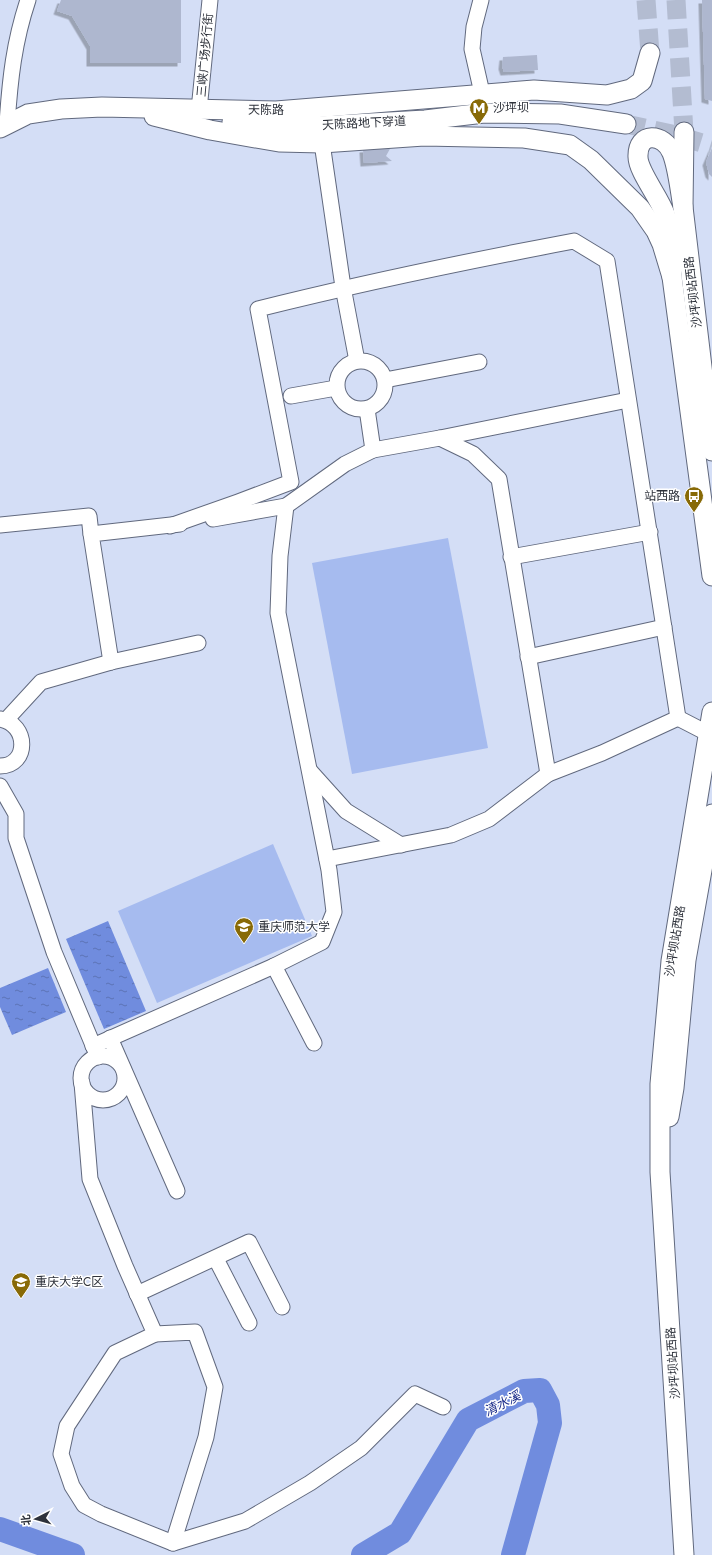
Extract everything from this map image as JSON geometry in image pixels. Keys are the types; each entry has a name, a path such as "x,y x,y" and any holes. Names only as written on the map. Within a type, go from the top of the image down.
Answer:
{"main road":[{"name":"天陈路","path":"2,128 28,114 61,109 102,107 276,111 482,93 534,90 607,96 631,89 642,81 650,53"},
{"name":"天陈路地下穿道","path":"102,107 277,126 319,126 417,120 484,113 560,114 626,124"},
{"path":"102,107 146,114 210,130 274,141 322,143 424,136 524,138 570,145 591,160 640,208 656,230 662,244 672,278"},
{"name":"沙坪坝站西路","path":"684,132 685,170 683,207 712,451"},
{"path":"672,278 669,229 666,217 657,196 638,163 638,149 642,142 648,138 657,138 663,141 672,154 683,207"},
{"name":"沙坪坝站西路","path":"672,278 712,576"},
{"name":"沙坪坝站西路","path":"684,1555 660,1172 660,1084 671,961 712,712"},
{"name":"沙坪坝站西路","path":"660,1172 674,1088 686,960 711,819"}],"street":[{"path":"2,128 19,28 28,0"},
{"name":"三峡广场步行街","path":"199,110 210,0"},
{"path":"481,0 474,27 472,49 482,93"},
{"path":"322,143 343,287 357,361"},
{"path":"170,526 290,482 258,309 343,287 462,262 574,241 607,261 678,718"},
{"path":"357,361 369,362 379,369 385,380 384,392 378,403 367,409 353,409 342,401 336,388 337,379 341,370 348,364 357,361"},
{"path":"385,380 479,362"},
{"path":"291,396 336,388"},
{"path":"91,534 170,526 286,506 345,464 373,450 628,400"},
{"path":"367,409 373,450"},
{"path":"440,438 473,454 499,479 548,774"},
{"path":"155,1334 137,1294 90,1178 82,1083 84,1069 95,1052 110,1038 274,966 322,942 334,912 327,859 278,613 280,556 286,506"},
{"path":"0,525 89,516 111,662"},
{"path":"511,558 650,532"},
{"path":"528,657 664,627"},
{"path":"0,766 9,764 16,759 22,745 18,730 13,724 3,720 41,682 111,662 198,643"},
{"path":"327,859 451,835 489,819 548,774 602,753 678,718"},
{"path":"678,718 709,734"},
{"path":"310,771 346,811 402,845"},
{"path":"0,786 16,814 16,838 18,845 54,952 95,1052 113,1058 122,1068 125,1081 123,1088 119,1093 108,1100 94,1098 88,1094 82,1083"},
{"path":"274,966 314,1043"},
{"path":"110,1038 177,1191"},
{"path":"137,1294 216,1259 249,1242 282,1307"},
{"path":"216,1259 249,1323"},
{"path":"173,1543 206,1437 215,1387 195,1332 155,1334 115,1353 67,1426 61,1454 72,1486 84,1505 101,1514 173,1543 245,1521 310,1483 361,1448 416,1394 443,1407"}],"shaded area":[{"path":"448,538 488,748 352,774 312,563"},
{"path":"273,844 312,936 157,1003 118,911"}],"water":[{"path":"108,921 146,1011 104,1029 66,939"},
{"path":"48,968 66,1012 12,1035 0,1007 0,988"}],"building":[{"path":"61,0 181,0 181,63 90,63 90,46 72,16 57,11"},
{"path":"702,0 712,0 712,101 705,99"},
{"path":"537,55 538,70 504,72 502,66 503,57"},
{"path":"391,147 386,156 392,161 364,163 363,149"},
{"path":"712,148 712,177 709,174 706,162"}],"waterway":[{"name":"清水溪","path":"363,1555 400,1533 468,1420 524,1391 540,1390 548,1405 550,1423 513,1555"},
{"name":"清水溪","path":"0,1529 73,1555"}],"tunnel":[{"path":"646,0 650,53"},
{"path":"676,0 684,132"},
{"path":"626,124 676,135 712,146"}],"place":[{"name":"沙坪坝","path":"479,125"},
{"name":"站西路","path":"694,513"},
{"name":"重庆师范大学","path":"244,944"},
{"name":"重庆大学C区","path":"21,1299"}]}
